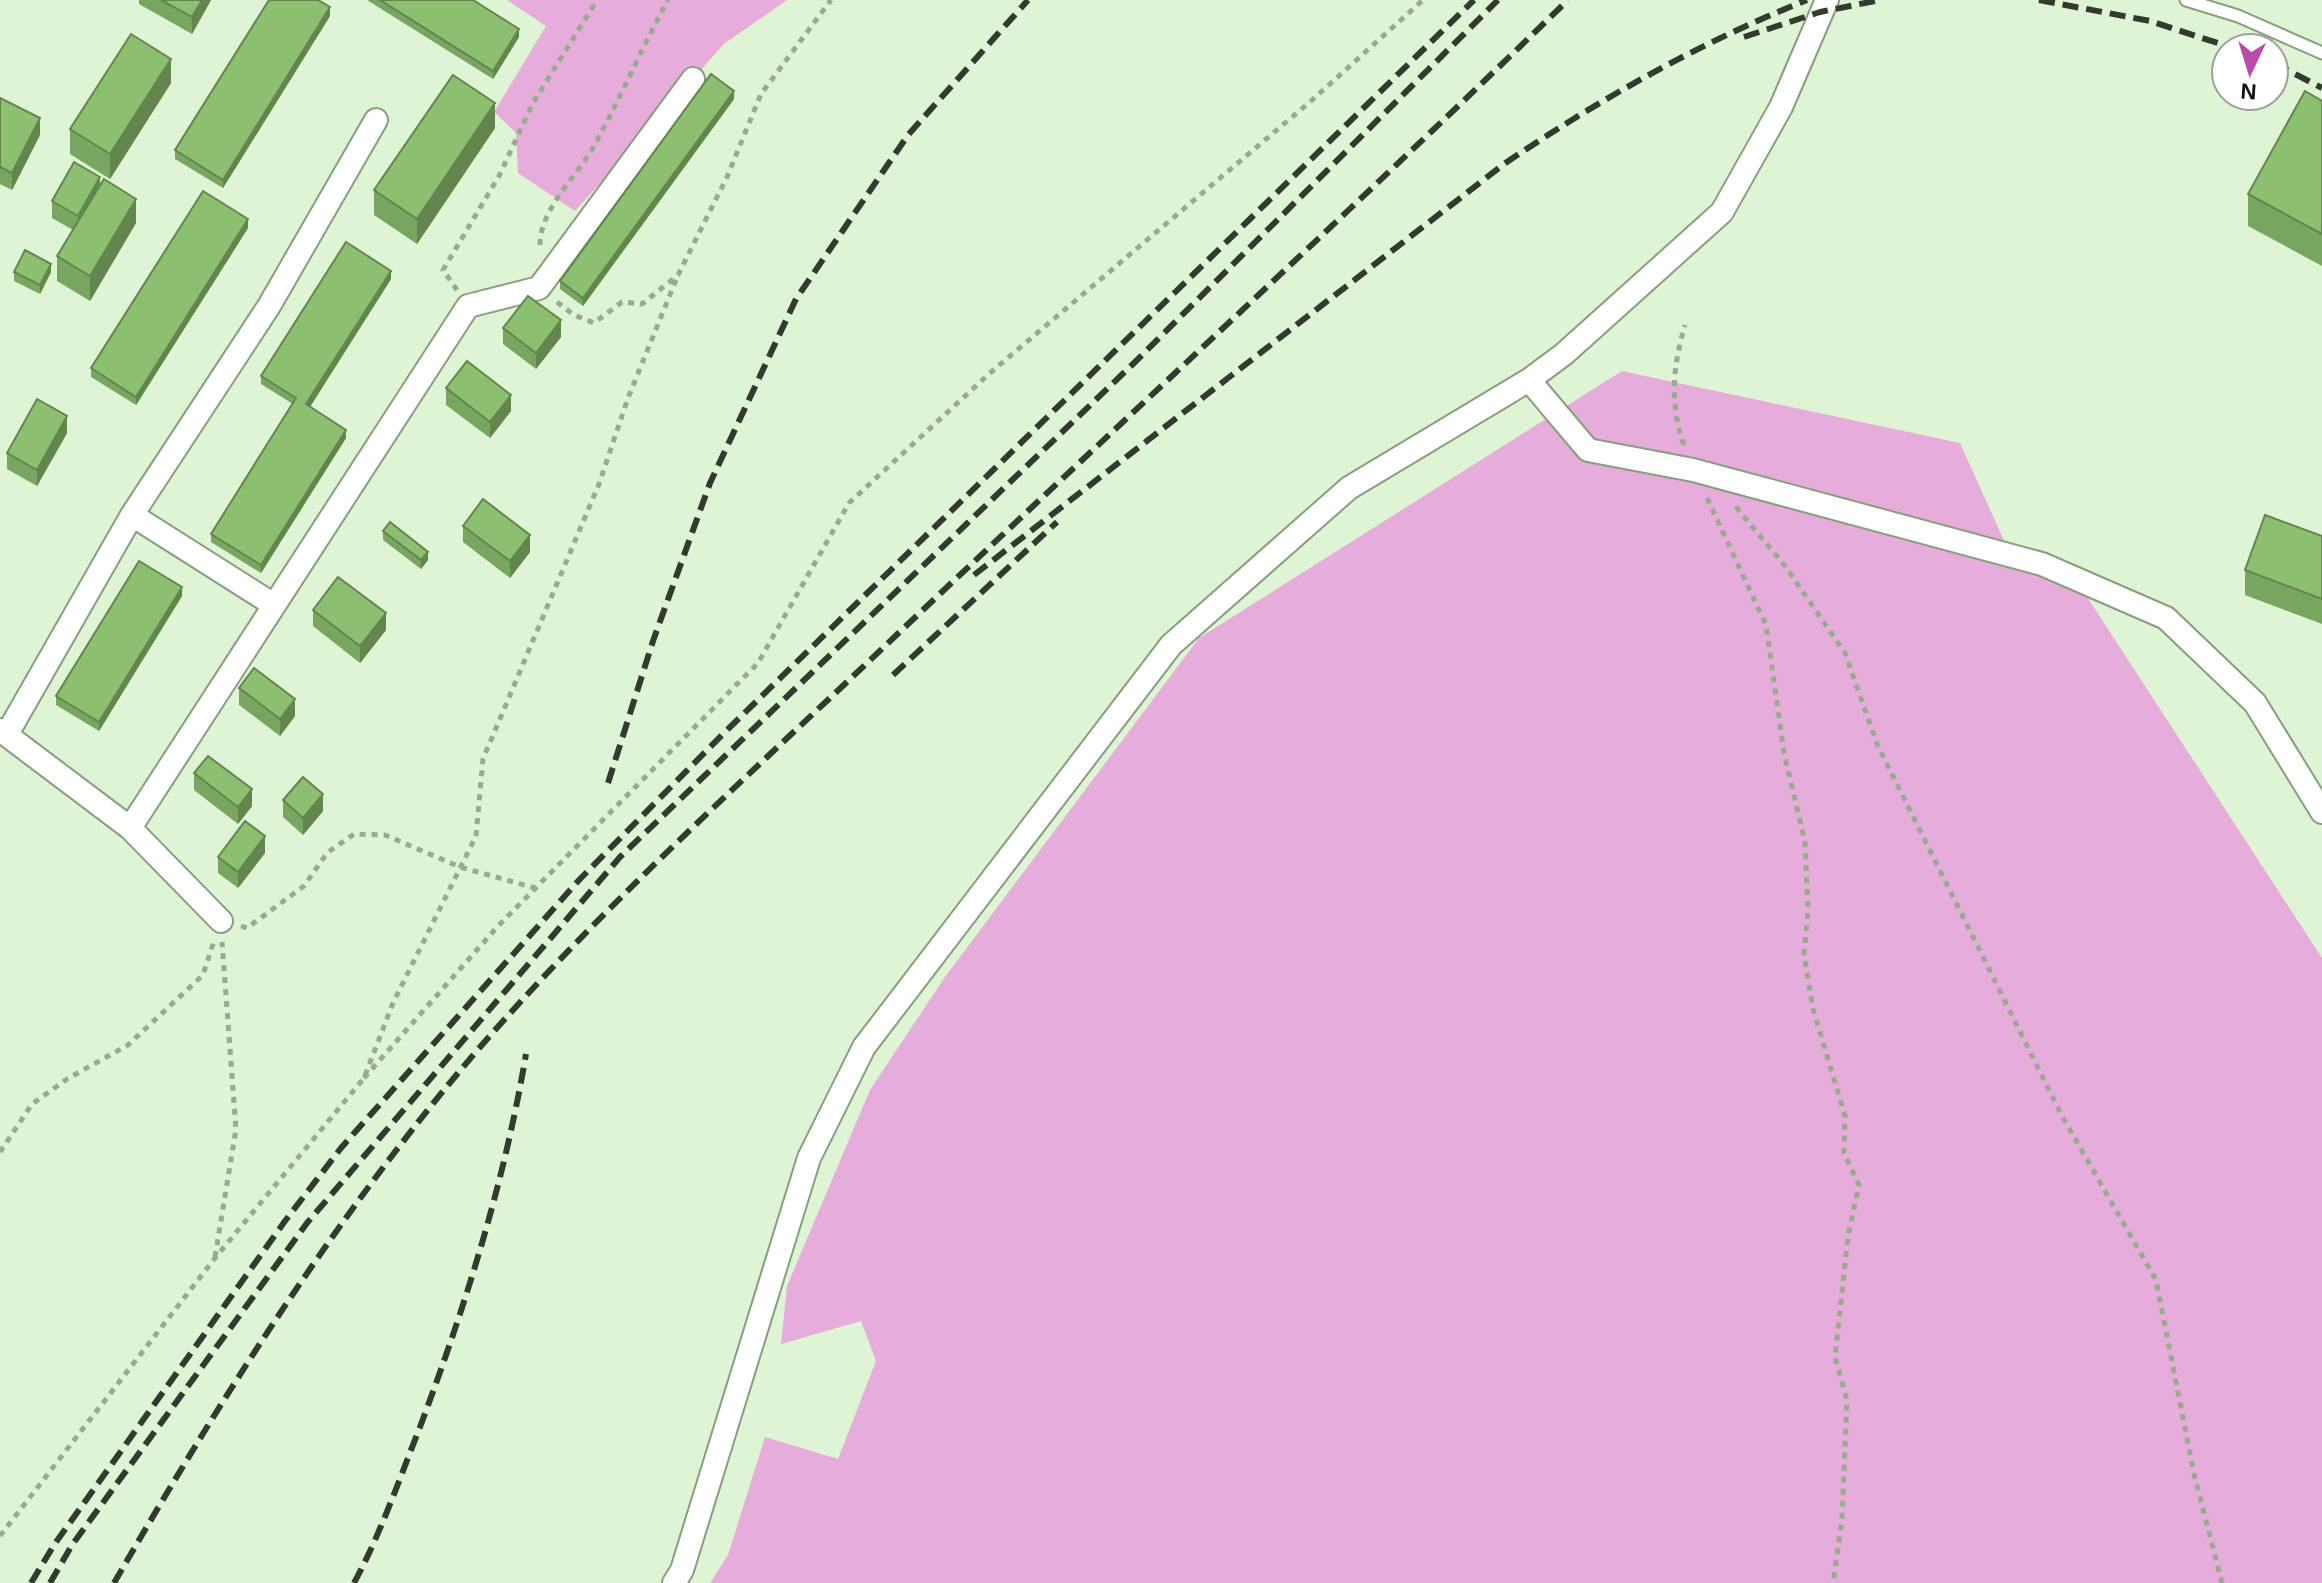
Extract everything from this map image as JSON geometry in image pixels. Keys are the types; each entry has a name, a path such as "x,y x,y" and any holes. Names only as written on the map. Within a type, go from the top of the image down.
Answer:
{"street":[{"path":"674,1583 682,1570 809,1158 864,1047 1171,645 1349,488 1529,380 1564,354 1722,212 1781,107 1827,0"},
{"path":"130,828 468,306 539,288 693,79"},
{"path":"221,921 130,828 3,732 132,515 269,306 376,120"},
{"path":"1529,380 1588,450 1693,470 2042,564 2166,618 2255,703 2322,812"},
{"path":"132,515 274,605"}],"lane":[{"path":"2186,0 2238,16 2322,53"}],"path":[{"path":"468,306 443,270 499,176 533,103 597,0"},
{"path":"668,0 631,67 595,144 540,228 539,288 574,315 594,323 622,302 642,304 678,275"},
{"path":"364,1078 393,1003 476,836 483,759 599,484 628,398 678,275 727,177 761,94 831,0"},
{"path":"0,1536 215,1258 364,1078 535,888 758,663 849,503 990,373 1300,111 1423,0"},
{"path":"1685,325 1673,368 1680,433 1693,470 1766,625 1784,753 1805,842 1808,911 1804,955 1813,1009 1845,1116 1844,1153 1859,1185 1848,1236 1835,1357 1847,1400 1842,1520 1833,1583"},
{"path":"1733,503 1785,566 1845,653 1877,744 2062,1116 2156,1280 2197,1489 2222,1583"},
{"path":"221,921 247,928 266,916 304,886 327,853 354,834 385,835 460,867 535,888"},
{"path":"0,1152 32,1104 67,1079 128,1045 203,975 221,921"},
{"path":"215,1258 236,1129 221,921"}],"shaded area":[{"path":"507,0 787,0 724,44 575,211 518,173 516,133 494,112 546,26"},
{"path":"1622,371 1960,443 2006,545 2063,560 2322,958 2322,1583 710,1583 728,1555 765,1437 838,1459 876,1361 861,1321 781,1344 787,1286 870,1090 945,977 1199,638"}],"building":[{"path":"161,0 202,0 192,17"},
{"path":"269,0 318,0 330,7 223,180 175,150"},
{"path":"380,0 473,0 519,29 493,71"},
{"path":"131,34 171,59 110,154 70,129"},
{"path":"711,74 734,91 583,298 560,281"},
{"path":"453,75 495,103 417,219 374,190"},
{"path":"2305,91 2322,101 2322,234 2248,194"},
{"path":"0,98 40,118 12,173 0,167"},
{"path":"74,162 100,177 78,216 52,201"},
{"path":"104,179 136,199 90,276 57,256"},
{"path":"203,191 248,219 136,397 91,368"},
{"path":"346,242 391,271 306,404 346,430 261,565 211,534 296,398 261,376"},
{"path":"25,250 51,264 40,285 14,272"},
{"path":"528,296 561,320 536,353 503,328"},
{"path":"467,361 511,395 490,422 446,388"},
{"path":"37,399 67,416 37,470 7,453"},
{"path":"483,499 530,535 510,561 463,526"},
{"path":"2265,515 2322,536 2322,599 2245,570"},
{"path":"390,522 428,552 421,560 383,531"},
{"path":"139,561 182,587 99,722 56,696"},
{"path":"338,577 386,613 360,646 313,610"},
{"path":"254,668 295,699 280,719 239,688"},
{"path":"208,756 252,789 238,807 194,773"},
{"path":"303,777 323,794 303,818 283,800"},
{"path":"245,821 265,836 238,872 218,857"}],"railway":[{"path":"608,783 653,641 710,483 796,299 908,135 1028,0"},
{"path":"31,1583 54,1545 285,1221 341,1148 580,879 722,735 1474,0"},
{"path":"50,1583 72,1545 307,1223 620,857 1134,363 1498,0"},
{"path":"114,1583 242,1371 335,1233 435,1101 578,940 721,800 1568,0"},
{"path":"974,575 1504,164 1651,74 1807,0"},
{"path":"1744,37 1820,12 1880,0"},
{"path":"2039,0 2150,21 2210,41"},
{"path":"2290,71 2322,88"},
{"path":"893,675 1057,522"},
{"path":"354,1583 397,1486 468,1289 507,1150 526,1054"}]}
